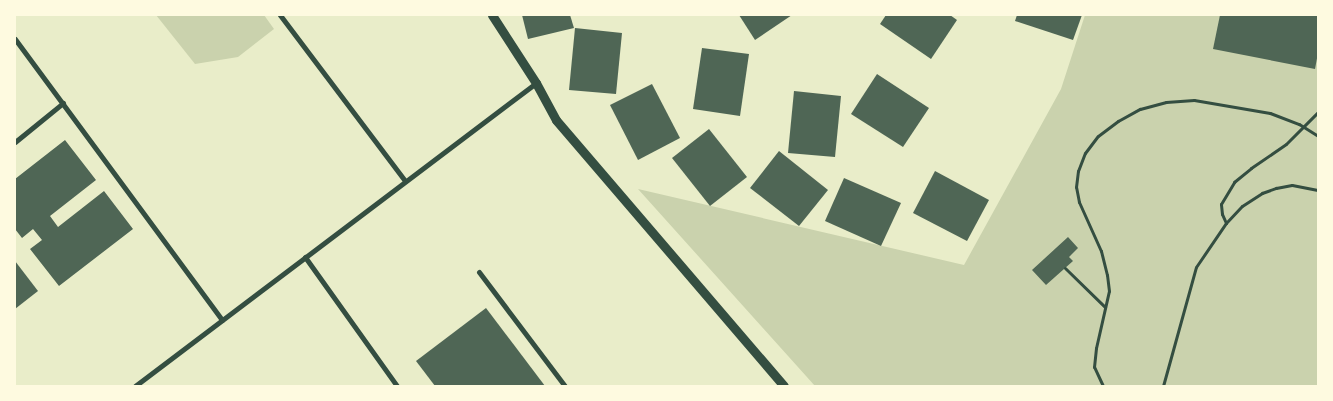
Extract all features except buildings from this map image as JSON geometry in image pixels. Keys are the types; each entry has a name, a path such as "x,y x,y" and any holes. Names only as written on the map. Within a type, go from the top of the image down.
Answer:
{"street":[{"path":"280,15 406,181"},
{"path":"492,15 536,83 556,120 784,386"},
{"path":"15,39 222,320"},
{"path":"135,386 536,83"},
{"path":"15,142 63,103"},
{"path":"305,257 397,386"},
{"path":"479,272 564,386"}],"path":[{"path":"1103,386 1094,367 1096,348 1109,292 1108,275 1101,251 1079,202 1076,187 1078,171 1085,153 1098,136 1118,121 1140,109 1166,102 1194,100 1270,113 1303,126 1318,136"},
{"path":"1226,223 1222,214 1221,204 1234,182 1250,168 1286,144 1318,112"},
{"path":"1164,386 1196,267 1226,223 1242,206 1262,193 1292,185 1318,190"},
{"path":"1065,268 1105,307"}],"green space":[{"path":"156,15 264,15 274,29 238,57 195,64"},
{"path":"1085,15 1318,15 1318,386 815,386 638,189 964,265 1061,89"}]}
